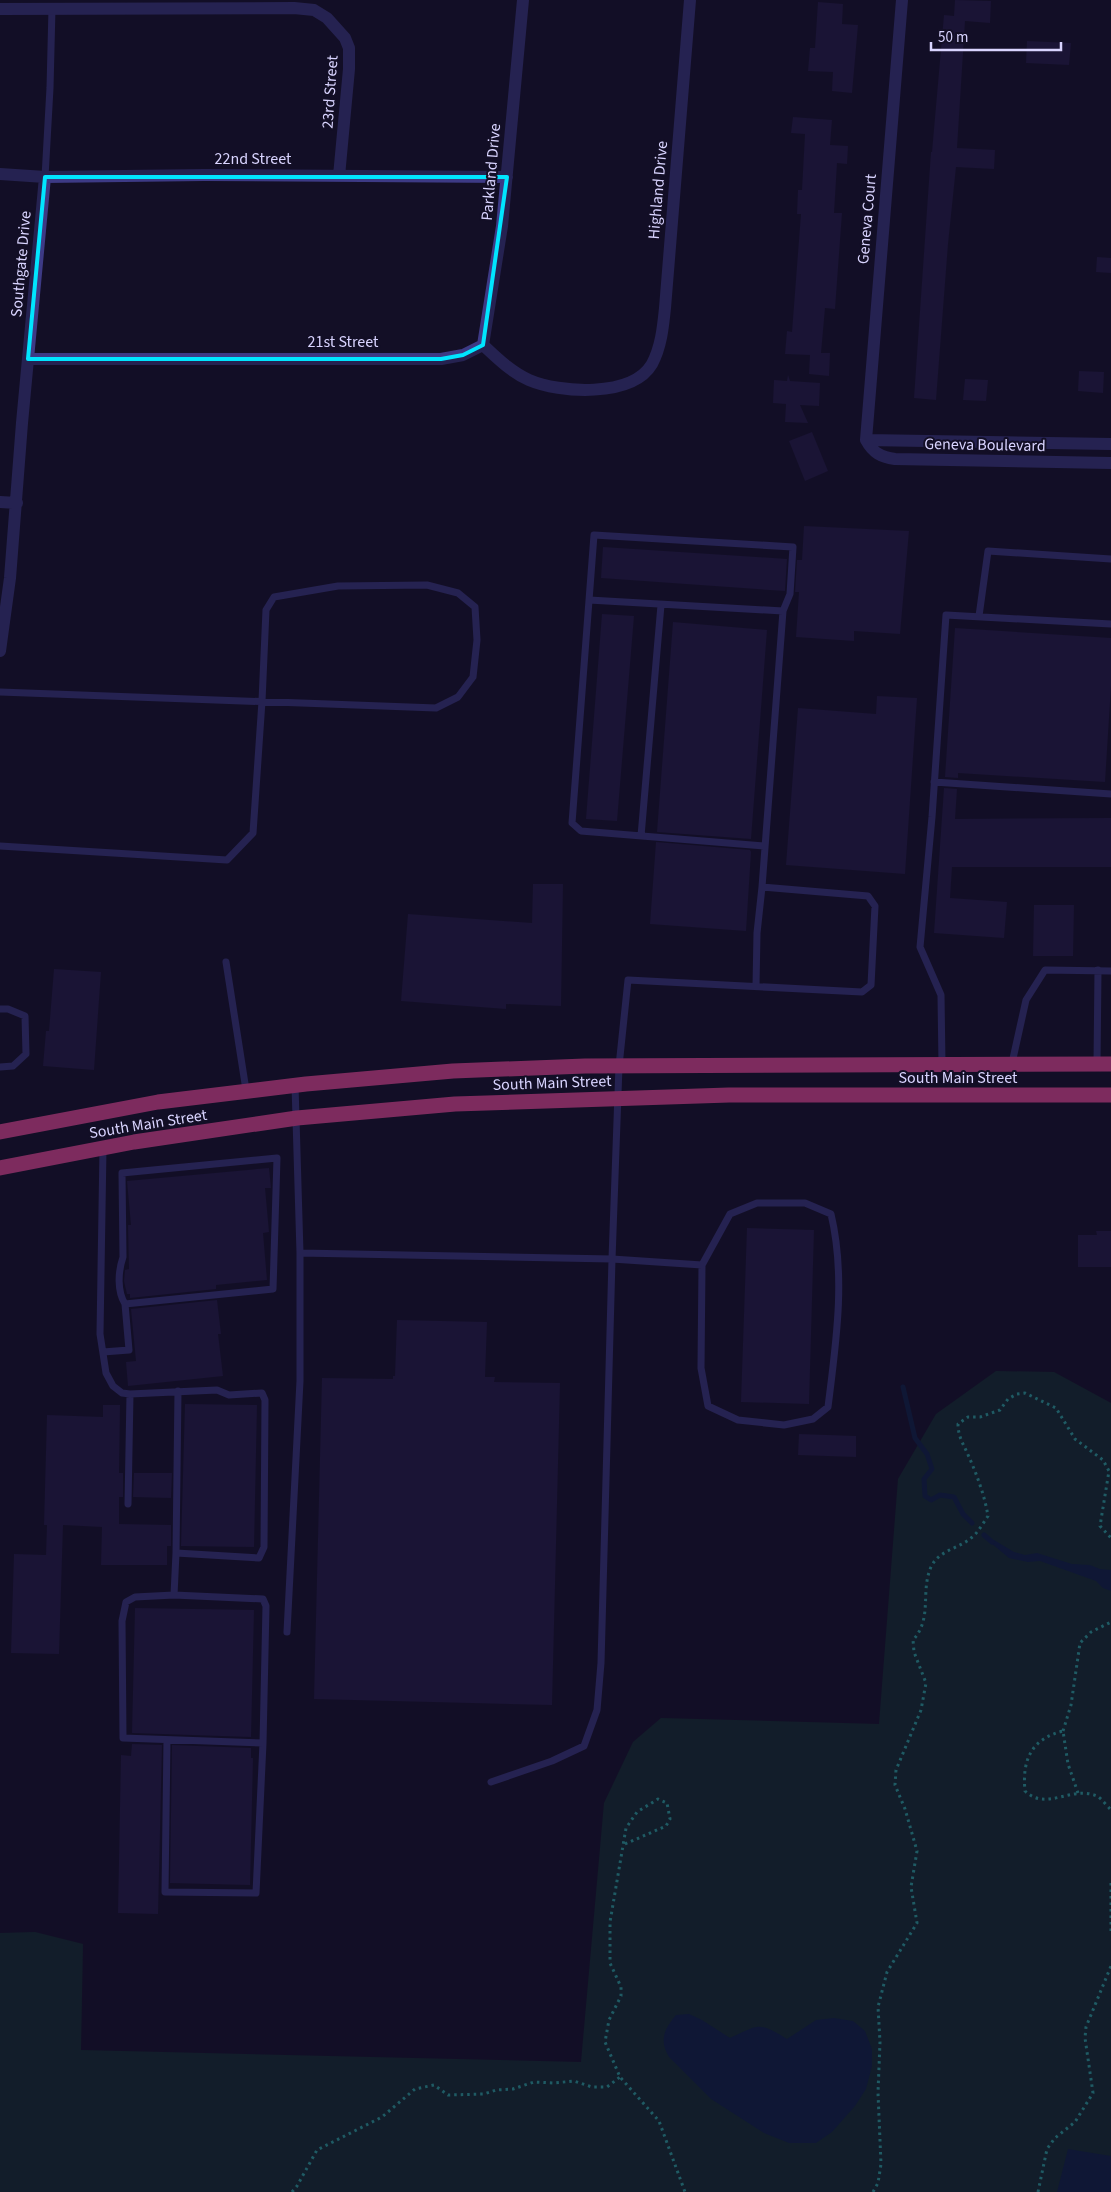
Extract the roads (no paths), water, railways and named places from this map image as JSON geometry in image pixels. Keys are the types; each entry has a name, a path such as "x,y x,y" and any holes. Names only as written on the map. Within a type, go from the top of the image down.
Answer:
{"highway":[{"name":"South Main Street","path":"0,1132 158,1102 246,1090 453,1071 619,1066 1104,1064"},
{"name":"South Main Street","path":"0,1168 103,1148 297,1118 455,1104 728,1095 1111,1096"}],"street":[{"name":"Parkland Drive","path":"483,345 502,226 523,0"},
{"name":"Highland Drive","path":"483,345 512,370 529,380 572,389 615,387 640,376 651,365 661,342 690,0"},
{"name":"Geneva Court","path":"866,440 902,0"},
{"name":"23rd Street","path":"0,9 294,8 314,10 327,18 345,38 349,48 350,69 339,176"},
{"name":"22nd Street","path":"0,174 45,177 506,177"},
{"name":"Southgate Drive","path":"0,651 10,578 45,177"},
{"name":"21st Street","path":"28,359 441,359 463,356 483,345"},
{"path":"866,440 1111,444"},
{"name":"Geneva Boulevard","path":"866,440 874,451 882,457 895,459 1111,463"},
{"path":"0,502 17,503"}],"lane":[{"path":"45,177 52,8"},
{"path":"756,986 757,933 762,887 783,611 790,594 793,547 594,535 572,823 581,831 765,846"},
{"path":"979,616 988,550 1111,558"},
{"path":"0,692 262,702 436,708 458,697 473,677 477,640 474,607 458,593 427,586 338,586 274,598 266,610 262,702 253,833 227,860 0,846"},
{"path":"589,600 783,611"},
{"path":"641,836 661,605"},
{"path":"942,1064 941,995 920,947 946,615 1111,624"},
{"path":"934,782 1111,794"},
{"path":"491,1782 552,1761 584,1746 597,1710 601,1662 619,1066 628,980 862,992 871,985 875,906 868,896 762,887"},
{"path":"226,962 246,1090"},
{"path":"1012,1063 1026,1000 1044,970 1111,970"},
{"path":"1098,970 1104,1064"},
{"path":"0,1009 8,1009 25,1016 26,1054 13,1066 0,1067"},
{"path":"287,1632 300,1381 300,1253 295,1085"},
{"path":"103,1148 100,1334 106,1373 113,1386 122,1394 217,1390 230,1395 262,1393 265,1400 264,1548 259,1558 176,1553"},
{"path":"103,1352 130,1350 125,1304 120,1296 119,1268 123,1257 122,1173 278,1158 273,1289 125,1304"},
{"path":"757,1203 805,1203 831,1214 838,1243 838,1315 828,1407 813,1419 784,1425 738,1420 708,1406 701,1368 702,1265 730,1214 757,1203"},
{"path":"300,1253 612,1259 702,1265"},
{"path":"174,1595 178,1391"},
{"path":"128,1504 130,1394"},
{"path":"166,1740 165,1892 256,1893 263,1743 266,1606 263,1599 174,1595 135,1597 126,1602 122,1621 123,1738 263,1743"}],"water":[{"path":"994,1540 1014,1552 1025,1555 1037,1553 1072,1564 1090,1565 1100,1569 1111,1570 1111,1591 1103,1588 1096,1581 1040,1561 1028,1562 1009,1558 991,1543"},
{"path":"689,2014 730,2038 753,2028 764,2027 787,2039 816,2020 834,2018 853,2021 865,2031 872,2049 872,2066 866,2089 855,2106 832,2132 816,2143 789,2143 764,2133 711,2099 669,2057 664,2045 664,2035 668,2025 676,2015"},
{"path":"1068,2149 1111,2156 1111,2192 1057,2192"}],"waterway":[{"path":"903,1387 915,1438 927,1454 932,1469 924,1479 925,1496 931,1500 940,1495 954,1497 963,1514 972,1523"},
{"path":"984,1535 992,1542"}]}
